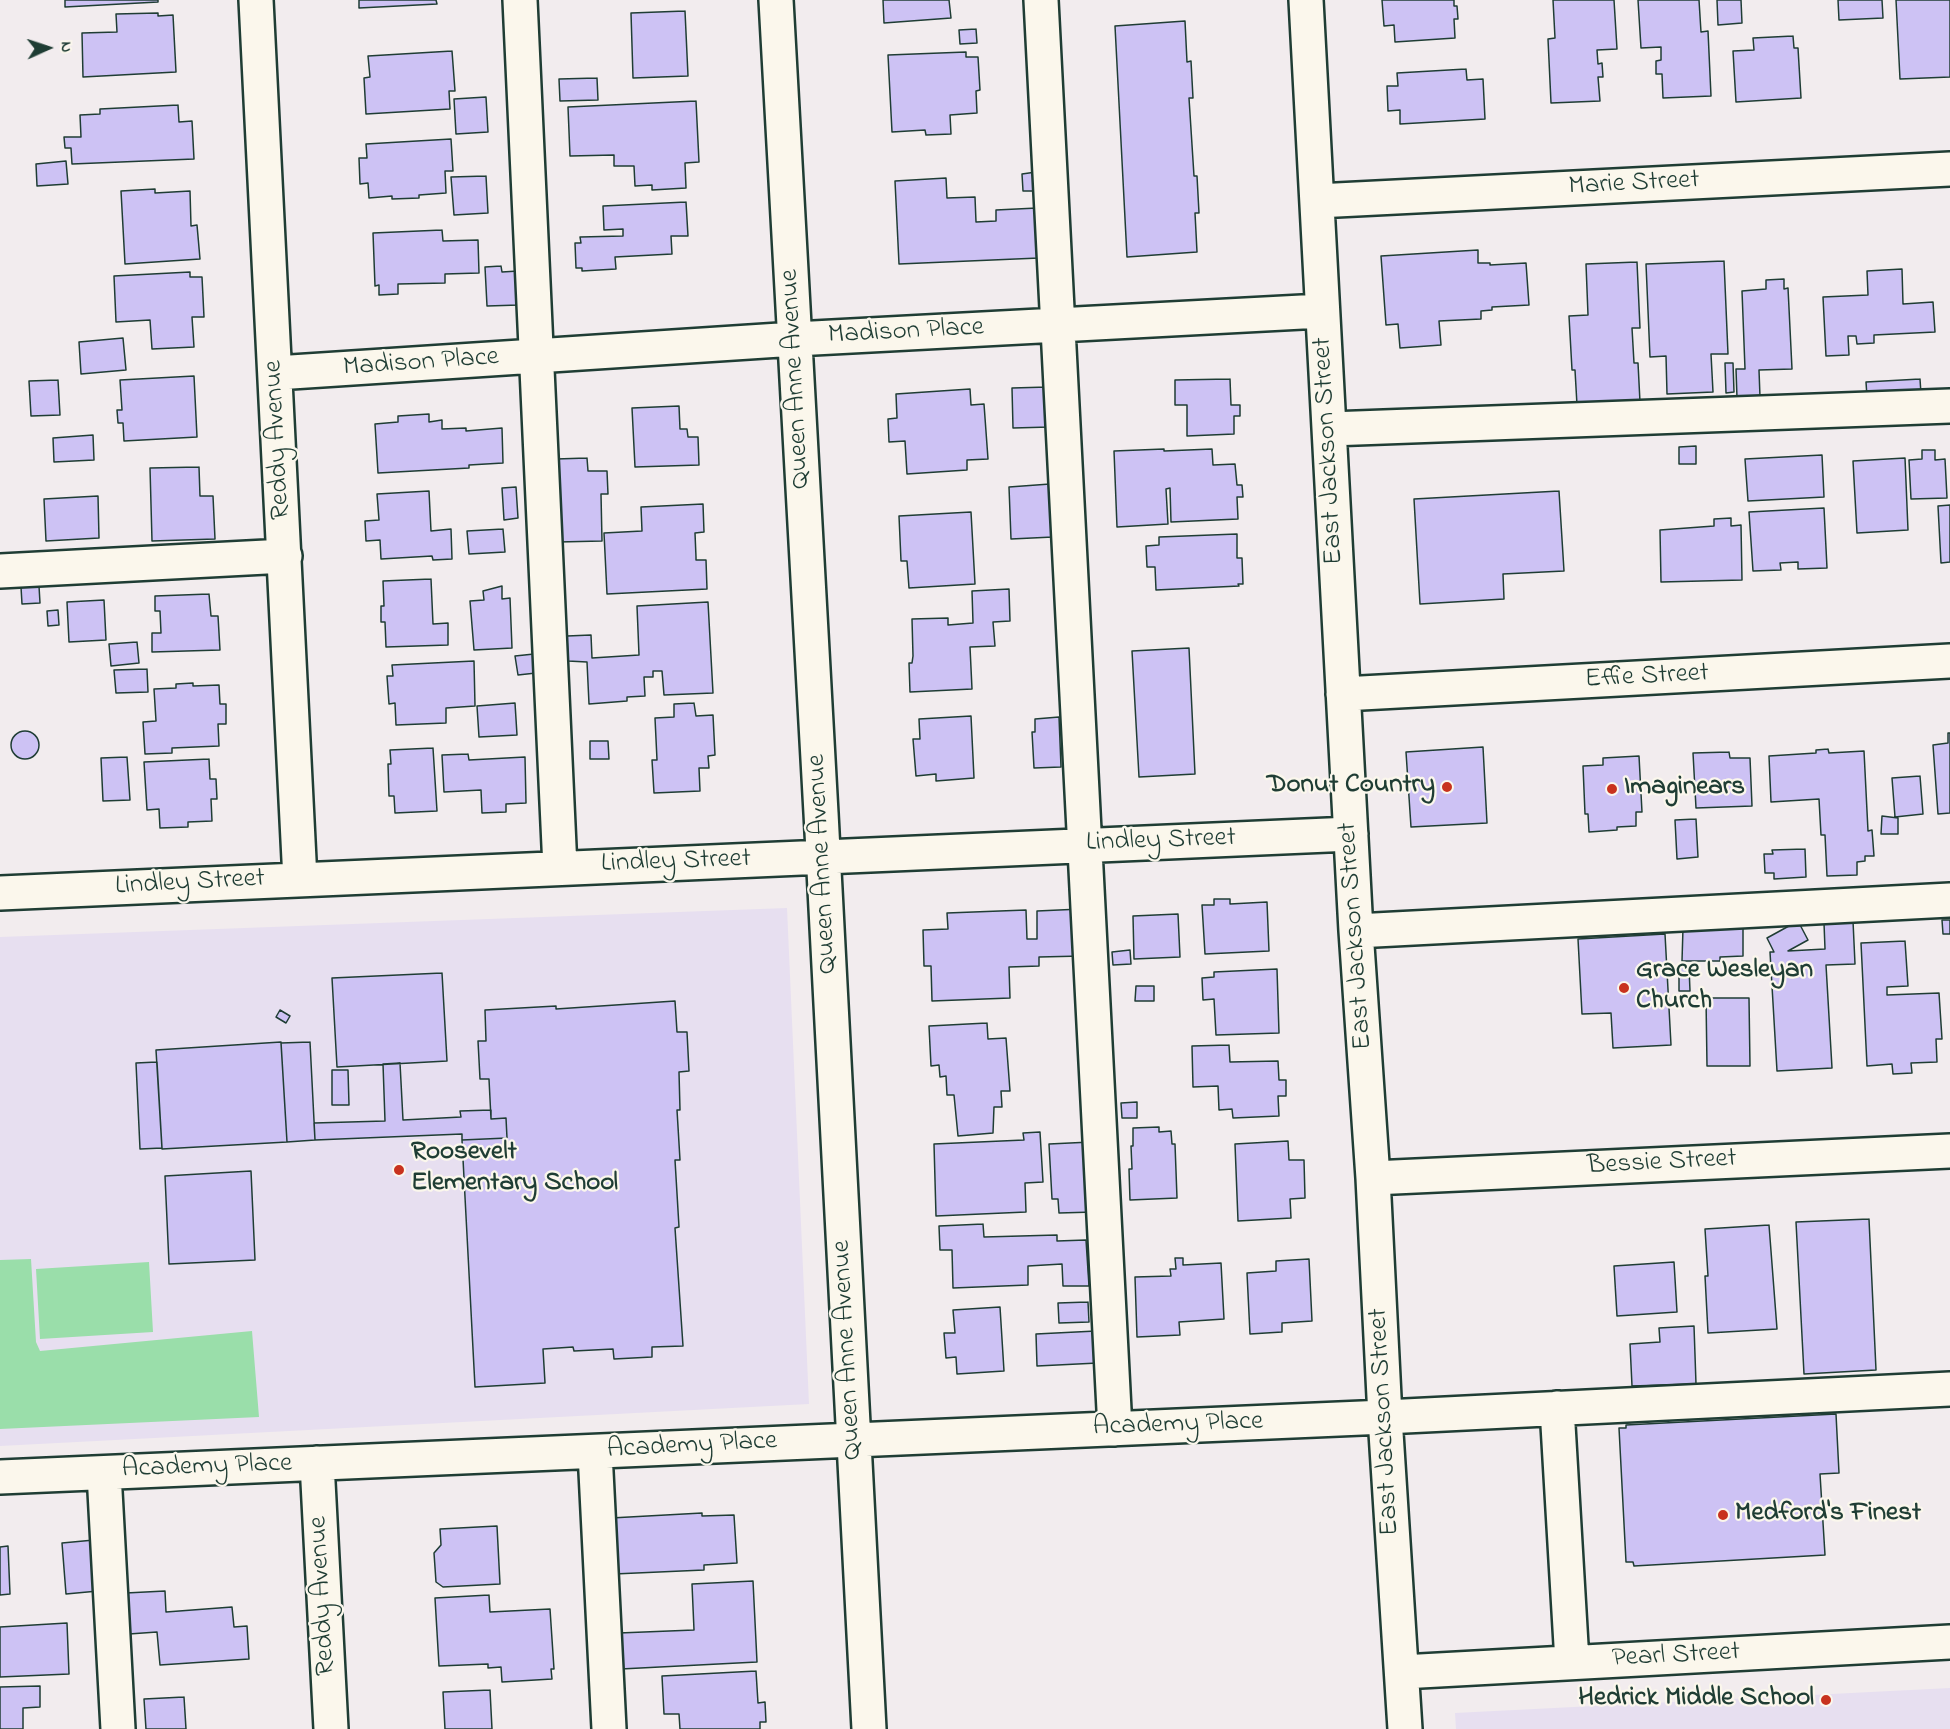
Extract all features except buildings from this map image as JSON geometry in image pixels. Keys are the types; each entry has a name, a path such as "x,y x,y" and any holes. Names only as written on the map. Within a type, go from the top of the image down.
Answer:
{"street":[{"name":"Reddy Avenue","path":"256,0 300,879"},
{"path":"520,0 560,868"},
{"name":"Queen Anne Avenue","path":"776,0 869,1729"},
{"path":"1041,0 1056,325 1115,1429"},
{"name":"East Jackson Street","path":"1306,0 1356,931 1373,1178 1385,1417 1405,1729"},
{"name":"Marie Street","path":"1317,201 1950,169"},
{"name":"Madison Place","path":"276,373 795,339 1321,311"},
{"path":"1330,429 1950,405"},
{"path":"0,571 285,556"},
{"name":"Effie Street","path":"1343,694 1950,661"},
{"name":"Lindley Street","path":"0,893 1351,834"},
{"path":"1356,931 1950,900"},
{"name":"Bessie Street","path":"1373,1178 1950,1151"},
{"name":"Academy Place","path":"0,1477 1385,1417 1950,1389"},
{"path":"1557,1408 1572,1662"},
{"path":"596,1452 609,1729"},
{"name":"Reddy Avenue","path":"317,1463 331,1729"},
{"path":"104,1473 118,1729"},
{"name":"Pearl Street","path":"1401,1671 1950,1642"}],"shaded area":[{"name":"Roosevelt Elementary School","path":"787,908 809,1404 0,1446 0,937"},
{"name":"Hedrick Middle School","path":"1950,1688 1950,1729 1456,1729 1455,1713"}],"green space":[{"path":"31,1259 36,1342 40,1351 252,1331 259,1417 0,1429 0,1260"},
{"path":"149,1262 153,1332 40,1339 36,1269"}],"place":[{"name":"Donut Country","path":"1447,787"},
{"name":"Imaginears","path":"1612,789"},
{"name":"Grace Wesleyan Church","path":"1624,988"},
{"name":"Roosevelt Elementary School","path":"399,1170"},
{"name":"Medford's Finest","path":"1723,1515"},
{"name":"Hedrick Middle School","path":"1826,1700"}]}
